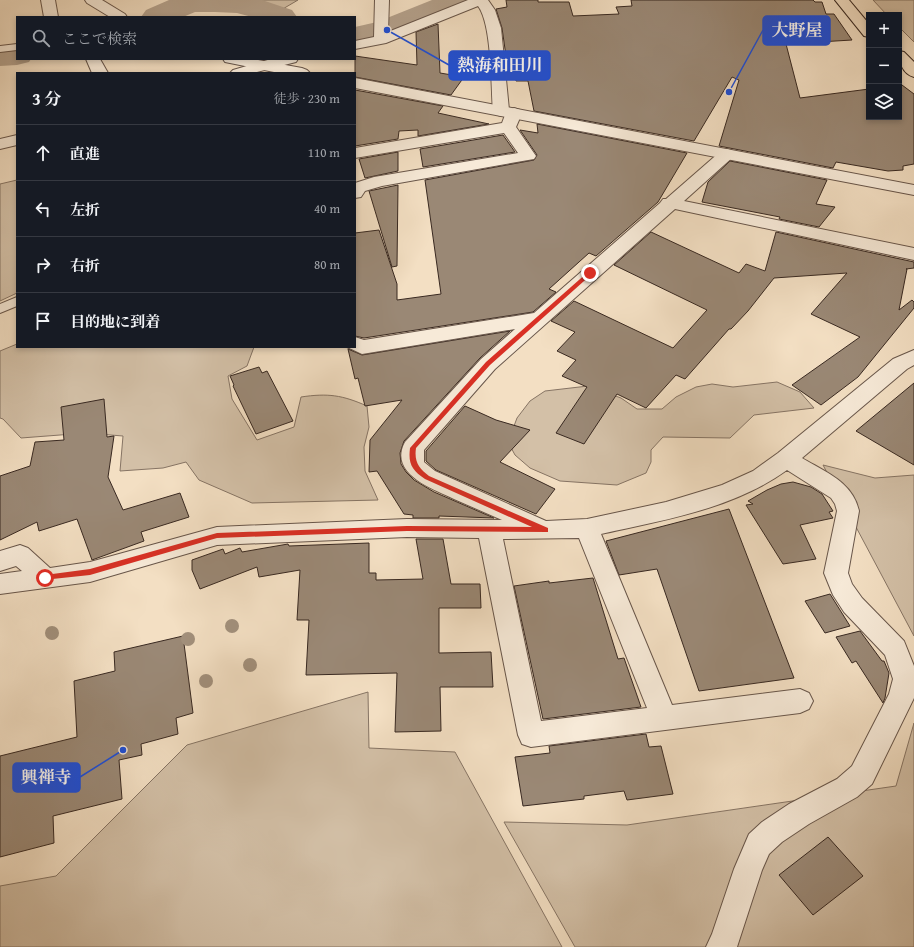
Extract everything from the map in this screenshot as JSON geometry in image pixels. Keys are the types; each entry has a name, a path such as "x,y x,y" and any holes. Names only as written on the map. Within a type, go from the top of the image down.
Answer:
{"highway":[{"path":"842,0 866,29"},
{"path":"858,0 868,12"}],"street":[{"path":"48,0 52,16"},
{"path":"92,0 118,16"},
{"path":"381,40 382,0"},
{"path":"356,45 381,40 480,0 488,10 494,28 508,117 528,156 380,181 356,187"},
{"path":"93,60 99,72"},
{"path":"234,60 294,72"},
{"path":"241,72 287,60"},
{"path":"356,83 508,117 727,154 914,190"},
{"path":"356,153 508,117"},
{"path":"0,144 16,140"},
{"path":"545,530 427,477 417,469 412,458 413,448 488,364 669,203 727,154"},
{"path":"669,203 914,254"},
{"path":"356,344 362,347 538,319"},
{"path":"0,584 90,572 217,536 407,528 545,530 587,528 666,511 729,492 761,477 786,459 900,364 914,357"},
{"path":"721,947 724,943 748,869 759,844 772,832 799,814 847,788 862,775 902,696 906,679 895,649 854,605 841,588 836,573 848,511 846,501 839,492 786,459"},
{"path":"587,528 664,718"},
{"path":"489,529 531,735 800,701"},
{"path":"0,561 20,555 45,578"}],"lane":[{"path":"0,49 16,47"},
{"path":"0,309 16,301"}],"shaded area":[{"path":"246,0 298,0 281,10"},
{"path":"873,0 914,0 914,42 902,30 902,12 884,12"},
{"path":"16,180 16,293 0,301 0,184"},
{"path":"16,344 16,348 254,348 247,366 228,376 232,399 257,440 294,427 301,397 319,395 335,396 350,399 367,406 369,427 364,447 365,471 378,500 252,503 199,480 186,462 163,468 120,471 123,436 86,433 21,438 3,419 0,418 0,351"},
{"path":"777,382 800,392 814,408 754,415 730,438 663,437 651,450 651,462 646,473 617,485 560,481 530,468 515,455 508,442 517,418 530,401 545,391 588,386 621,398 637,409 662,409 676,397 696,387 712,384 733,387"},
{"path":"823,465 875,478 914,475 914,636"},
{"path":"368,692 369,748 455,752 562,947 0,947 0,886 56,876 187,745"},
{"path":"914,723 914,947 575,947 504,822 627,825 896,786"}],"building":[{"path":"506,0 569,2 573,16 619,14 616,7 632,6 631,0 813,0 815,2 822,2 826,14 834,14 852,40 786,44 800,98 866,89 866,120 902,120 902,85 914,94 914,164 903,166 903,170 888,171 836,162 833,168 719,146 739,80 732,77 694,141 534,111 528,81 516,81 513,68 509,68 502,28 496,9 507,7"},
{"path":"438,24 440,73 464,77 451,95 356,77 356,56 417,65 416,32"},
{"path":"356,90 443,106 438,113 489,124 418,136 418,130 399,131 398,139 356,146"},
{"path":"537,124 687,153 658,202 596,256 589,253 549,289 556,292 533,312 364,338 356,336 356,233 379,230 397,284 397,300 441,294 425,180 534,160 537,155 520,130 538,133"},
{"path":"503,135 515,152 423,167 420,149"},
{"path":"398,152 398,171 365,178 359,159"},
{"path":"730,161 827,180 816,204 835,207 819,227 779,219 780,217 702,202 708,182"},
{"path":"398,185 397,266 392,267 369,191"},
{"path":"651,232 739,273 746,264 765,271 776,232 914,262 914,268 906,269 899,310 912,300 914,302 914,308 858,377 821,405 792,385 860,337 811,314 847,273 774,278 748,311 731,329 729,329 685,379 676,375 646,408 617,394 584,444 556,433 587,387 562,376 576,360 557,351 575,332 551,321 574,301 673,348 707,310 614,265"},
{"path":"510,331 480,358 404,441 400,453 401,464 414,480 434,492 494,518 439,516 439,518 413,518 413,515 404,514 377,471 369,472 370,440 402,400 365,406 358,378 355,379 348,349 362,355"},
{"path":"259,367 262,373 267,371 293,421 256,434 233,386 234,385 230,376"},
{"path":"914,383 914,465 856,431"},
{"path":"104,399 107,437 114,436 108,477 123,510 180,493 189,517 141,532 144,541 92,560 77,519 39,531 37,522 0,540 0,476 30,466 35,442 64,440 61,407"},
{"path":"465,406 496,420 530,430 500,462 555,489 536,514 436,470 426,461 426,451"},
{"path":"793,482 811,487 822,494 833,511 829,512 833,518 800,525 816,559 783,564 746,505 753,504 748,501 767,490 781,484"},
{"path":"729,509 794,678 699,691 657,569 619,575 606,541"},
{"path":"416,539 443,539 451,584 480,584 481,608 439,608 439,653 491,652 493,687 440,687 441,731 395,732 397,673 306,675 309,620 297,620 300,570 259,577 257,567 200,589 192,570 192,560 223,549 225,554 240,548 242,552 288,544 289,546 369,543 369,573 376,573 376,580 423,579"},
{"path":"593,578 618,659 624,658 641,707 543,719 514,586 549,581 549,583"},
{"path":"830,594 850,626 825,633 805,601"},
{"path":"860,631 882,661 884,661 889,673 883,703 856,661 852,663 836,637"},
{"path":"183,636 193,713 176,718 178,734 141,744 142,755 119,760 122,799 53,816 54,843 0,857 0,756 77,737 74,681 115,671 114,652"},
{"path":"646,734 649,747 661,746 673,794 627,800 624,791 584,796 584,799 523,806 515,757 550,753 549,746"},
{"path":"828,837 863,876 813,915 779,875"}],"waterway":[{"path":"356,37 387,30 463,0"},
{"path":"159,16 179,7 192,3 203,2 248,6 278,16"},
{"path":"0,56 16,55"}],"place":[{"name":"熱海和田川","path":"387,30"},
{"name":"大野屋","path":"729,92"},
{"name":"興禅寺","path":"123,750"}],"route":[{"path":"45,578 90,572 217,536 407,528 545,530 427,477 417,469 412,458 413,448 488,364 590,273"}]}
